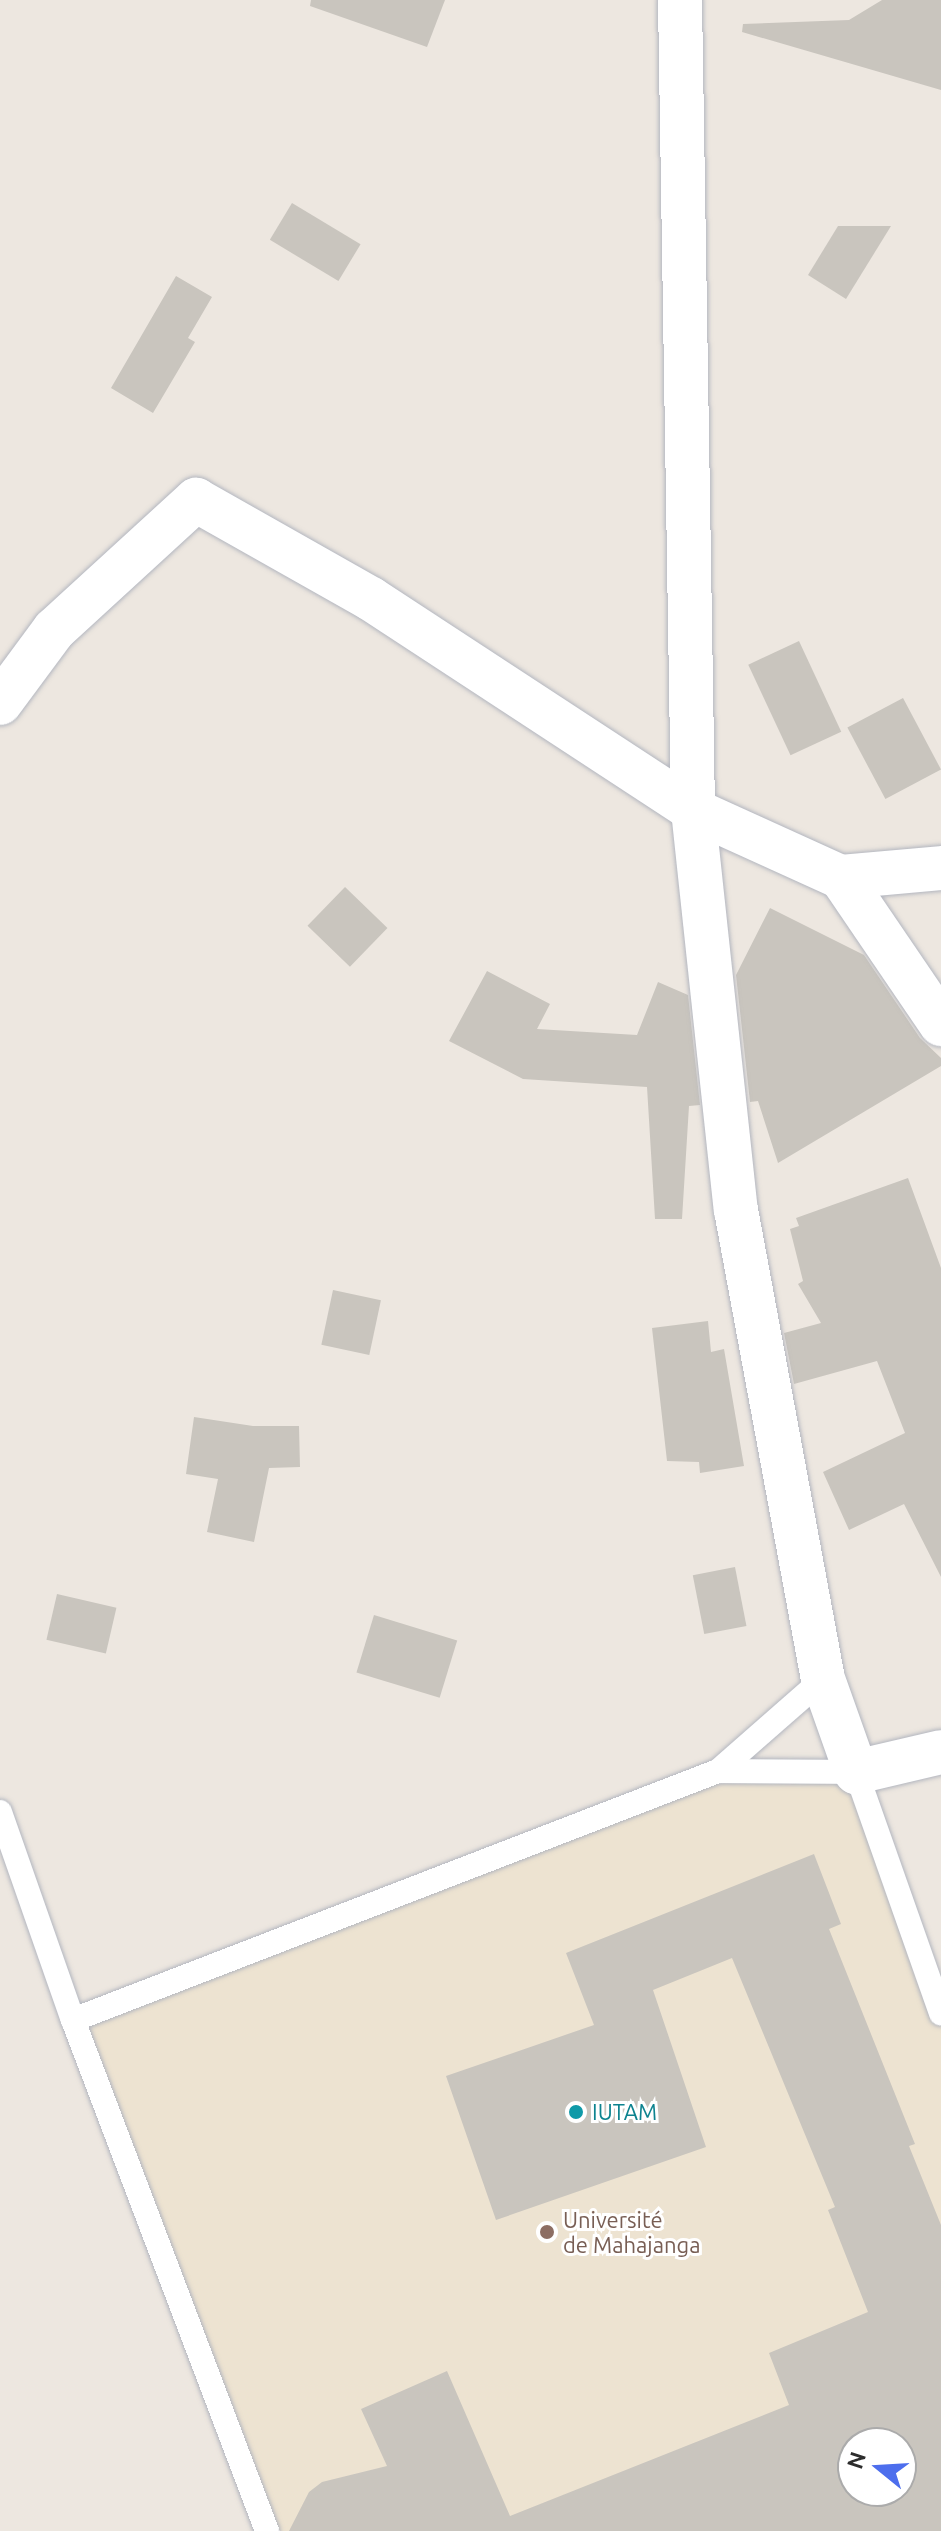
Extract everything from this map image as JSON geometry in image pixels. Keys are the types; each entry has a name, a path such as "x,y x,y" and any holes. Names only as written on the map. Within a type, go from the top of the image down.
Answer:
{"street":[{"path":"680,0 693,810 736,1210 823,1679 856,1772 941,1752"},
{"path":"0,703 54,630 196,500 371,599 693,810 841,877 941,868"},
{"path":"841,877 941,1024"}],"lane":[{"path":"73,2020 718,1771 823,1679"},
{"path":"718,1771 856,1772 941,2013"},
{"path":"0,1812 73,2020 267,2531"}],"shaded area":[{"name":"Université de Mahajanga","path":"718,1771 856,1772 941,2013 941,2531 267,2531 73,2020"}],"building":[{"path":"311,0 445,0 427,47 310,6"},
{"path":"882,0 941,0 941,90 742,32 743,24 849,20"},
{"path":"292,203 361,244 338,281 270,240"},
{"path":"838,226 891,226 846,299 808,275"},
{"path":"176,276 212,297 188,338 195,342 153,413 111,388"},
{"path":"799,641 841,732 791,755 748,665"},
{"path":"903,698 941,770 885,799 847,728"},
{"path":"345,887 387,928 350,967 307,926"},
{"path":"770,908 864,955 920,1038 941,1058 941,1066 778,1163 758,1101 750,1102 736,975"},
{"path":"487,971 550,1004 537,1029 637,1035 658,982 688,995 700,1105 689,1106 682,1219 655,1219 647,1087 523,1079 449,1041"},
{"path":"908,1178 941,1268 941,1577 904,1504 849,1530 823,1472 905,1433 877,1361 794,1384 784,1333 821,1323 798,1284 803,1281 790,1229 799,1226 796,1218"},
{"path":"333,1290 381,1300 369,1355 321,1345"},
{"path":"708,1321 711,1352 724,1349 744,1466 700,1473 699,1462 667,1461 652,1328"},
{"path":"194,1417 253,1426 299,1426 300,1467 269,1468 254,1542 207,1532 218,1479 186,1474"},
{"path":"735,1567 746,1626 704,1634 693,1575"},
{"path":"57,1594 116,1608 106,1654 46,1640"},
{"path":"374,1615 457,1640 440,1698 356,1672"},
{"path":"814,1854 841,1924 829,1929 915,2144 909,2146 941,2225 941,2531 289,2531 309,2492 322,2482 387,2466 361,2409 447,2371 510,2516 789,2405 769,2353 868,2312 828,2210 835,2207 732,1958 653,1990 706,2147 496,2220 446,2076 594,2025 566,1953"}],"place":[{"name":"IUTAM","path":"576,2112"},
{"name":"Université de Mahajanga","path":"547,2232"}]}
